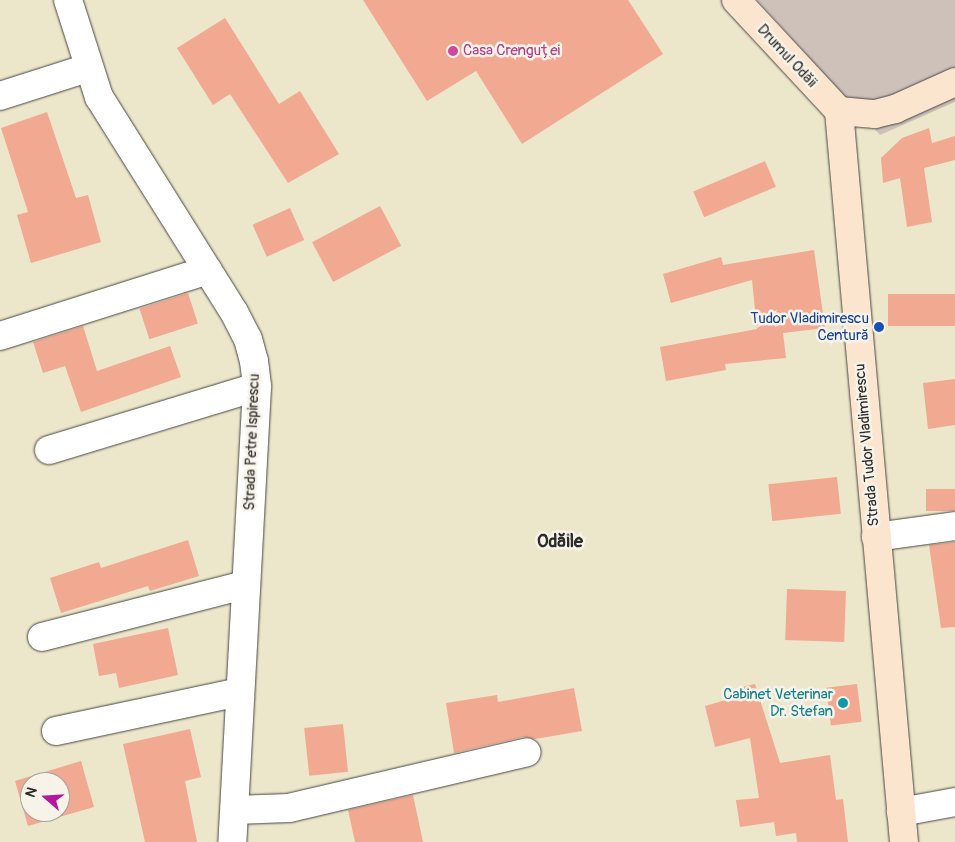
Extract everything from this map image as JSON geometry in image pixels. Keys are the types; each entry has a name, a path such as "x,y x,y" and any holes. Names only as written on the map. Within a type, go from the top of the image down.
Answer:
{"street":[{"name":"Strada Petre Ispirescu","path":"68,0 88,68 100,97 208,270 248,339 257,387 232,842"},
{"name":"Drumul Odăii","path":"736,0 839,111"},
{"path":"0,96 88,68"},
{"path":"839,111 875,114 902,106 955,82"},
{"name":"Strada Tudor Vladimirescu","path":"839,111 904,842"},
{"path":"0,336 208,270"},
{"path":"49,450 257,387"},
{"path":"876,537 955,526"},
{"path":"42,637 245,585"},
{"path":"56,731 239,692"},
{"path":"235,810 289,808 527,752"},
{"path":"901,812 955,802"}],"shaded area":[{"path":"757,0 955,0 955,102 880,135"}],"building":[{"path":"363,0 628,0 663,54 522,144 476,71 427,101"},
{"path":"225,18 279,104 300,91 339,154 288,183 230,94 213,105 177,48"},
{"path":"47,112 76,198 88,195 101,242 31,263 17,215 28,212 1,128"},
{"path":"929,128 932,143 955,136 955,160 924,168 932,222 907,227 900,178 883,183 881,158 902,138"},
{"path":"765,161 776,187 704,217 693,191"},
{"path":"380,206 401,246 333,282 312,242"},
{"path":"290,208 304,240 267,257 253,225"},
{"path":"814,250 825,328 783,333 786,358 725,364 726,370 666,381 660,347 757,329 752,280 671,303 663,274 721,257 723,265"},
{"path":"188,293 198,323 149,339 139,309"},
{"path":"888,294 955,294 955,326 888,326"},
{"path":"83,326 97,371 170,346 181,377 81,412 65,366 43,373 33,342"},
{"path":"955,379 955,425 928,429 923,383"},
{"path":"837,477 841,514 772,521 768,484"},
{"path":"926,489 955,489 955,511 926,511"},
{"path":"188,540 199,576 150,591 148,586 61,613 50,578 99,562 101,568"},
{"path":"955,542 955,627 941,628 929,545"},
{"path":"787,589 846,591 844,642 785,640"},
{"path":"168,628 178,675 119,688 116,673 99,676 93,644"},
{"path":"755,684 780,763 830,755 836,800 843,799 848,842 797,842 796,833 776,836 774,822 740,827 736,800 759,798 750,738 715,747 705,706 743,695 742,687"},
{"name":"Cabinet Veterinar Dr. Stefan","path":"857,684 862,722 831,725 826,688"},
{"path":"574,688 582,731 535,739 523,737 454,753 446,703 497,695 498,702"},
{"path":"343,724 348,772 309,776 304,728"},
{"path":"190,729 201,777 185,781 197,842 145,842 123,744"},
{"path":"81,761 94,807 70,814 70,772 45,772"},
{"path":"20,779 20,798 15,781"},
{"path":"413,795 423,842 355,842 348,810"},
{"path":"27,822 42,822 28,826"}],"place":[{"name":"Casa Crenguței","path":"453,51"},
{"name":"Tudor Vladimirescu Centură","path":"879,327"},
{"name":"Cabinet Veterinar Dr. Stefan","path":"843,703"}],"district":[{"name":"Odăile","path":"560,542"}]}
